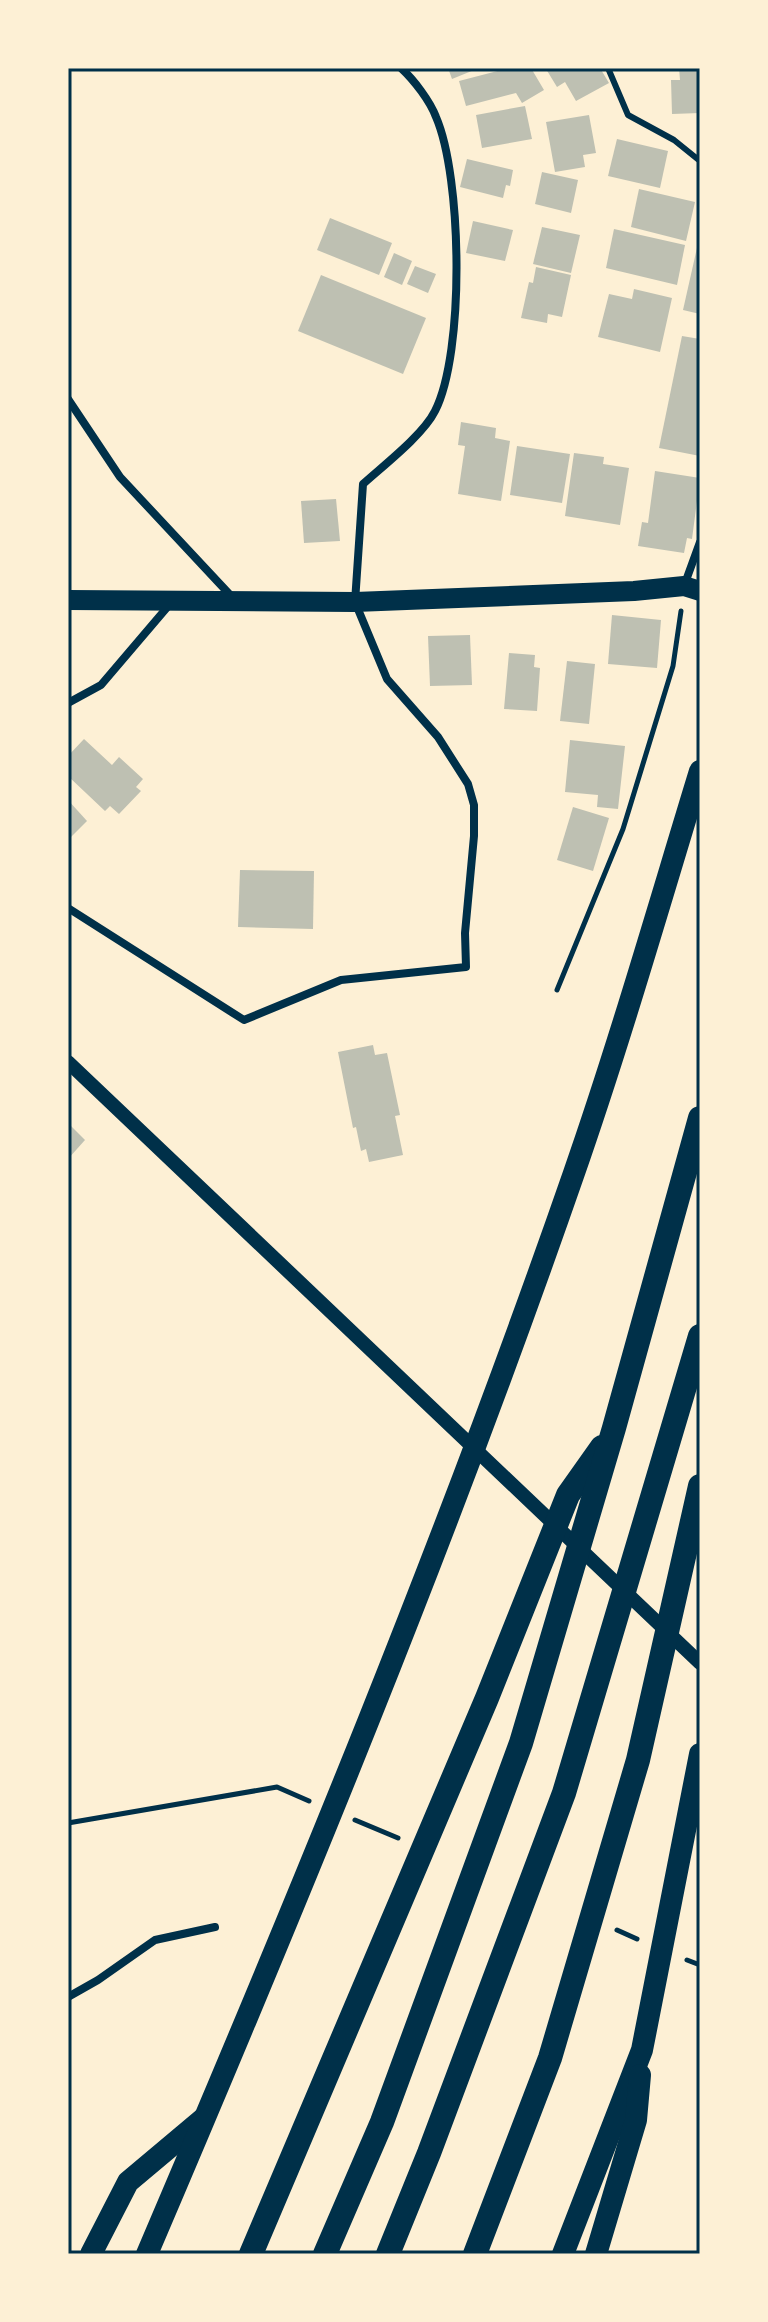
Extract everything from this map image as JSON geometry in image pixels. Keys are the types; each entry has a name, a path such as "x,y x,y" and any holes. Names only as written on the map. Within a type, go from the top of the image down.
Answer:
{"highway":[{"path":"147,2254 283,1935 475,1448 575,1170 700,771"},
{"path":"325,2254 382,2122 521,1743 614,1428 700,1118"},
{"path":"388,2254 564,1793 700,1336"},
{"path":"251,2254 481,1712 568,1495 614,1428"},
{"path":"475,2254 550,2058 638,1760 700,1486"},
{"path":"596,2254 636,2120 642,2050 700,1754"},
{"path":"563,2254 642,2050"},
{"path":"91,2254 128,2182 206,2116"}],"main road":[{"path":"68,600 355,602 692,588"}],"street":[{"path":"68,908 244,1020 341,980 466,967 465,933 474,836 474,805 468,784 438,737 387,679 355,602 363,484 410,441 435,411 449,365 458,276 448,157 436,116 401,68"},
{"path":"68,399 120,477 235,600"},
{"path":"692,588 700,542"},
{"path":"68,703 101,685 173,601"},
{"path":"68,1062 697,1660"},
{"path":"68,1997 155,1940 215,1927"}],"lane":[{"path":"608,68 628,115 674,140 700,161"}],"path":[{"path":"557,990 623,829 673,666 692,588"}],"building":[{"path":"448,68 479,68 452,79"},
{"path":"509,68 531,68 544,90 522,103 516,93 466,106 459,81"},
{"path":"600,68 609,83 576,101 565,82 557,87 546,69"},
{"path":"679,68 700,68 700,113 672,114 671,80 680,80"},
{"path":"525,106 532,139 482,148 476,115"},
{"path":"589,115 596,153 583,155 585,167 555,172 546,122"},
{"path":"617,139 668,151 660,188 608,176"},
{"path":"467,159 513,170 510,186 506,185 503,198 460,187"},
{"path":"542,172 578,180 571,213 535,204"},
{"path":"639,189 695,202 686,241 631,227"},
{"path":"330,218 392,243 379,275 317,250"},
{"path":"473,221 513,230 505,261 466,253"},
{"path":"542,227 580,235 571,273 533,264"},
{"path":"614,229 685,245 677,285 606,268"},
{"path":"700,240 700,314 683,310"},
{"path":"394,253 412,261 402,285 384,277"},
{"path":"415,266 436,274 428,293 407,284"},
{"path":"536,267 571,275 562,317 548,314 547,323 521,318 529,282 533,283"},
{"path":"321,275 426,318 403,374 298,331"},
{"path":"634,289 672,298 660,352 598,337 609,294 632,299"},
{"path":"682,336 700,339 700,456 659,448"},
{"path":"461,422 496,428 495,438 510,441 501,501 458,494 465,446 458,445"},
{"path":"517,446 570,454 562,503 510,495"},
{"path":"574,453 604,457 603,464 629,468 620,525 565,516"},
{"path":"655,471 700,478 692,539 687,538 684,553 638,546 642,522 648,523"},
{"path":"336,499 340,541 304,543 301,501"},
{"path":"612,615 661,620 657,668 608,664"},
{"path":"470,635 472,685 430,686 428,636"},
{"path":"509,653 535,655 534,667 540,668 537,711 504,709"},
{"path":"567,661 595,664 589,724 560,721"},
{"path":"84,739 112,765 119,757 143,779 136,787 141,791 119,814 110,806 105,811 68,776 68,756"},
{"path":"570,740 625,746 618,809 597,807 598,795 565,792"},
{"path":"68,800 87,821 68,840"},
{"path":"573,807 609,818 593,871 557,860"},
{"path":"240,870 314,871 313,929 238,927"},
{"path":"373,1045 375,1055 387,1053 400,1115 395,1116 403,1155 369,1162 366,1149 361,1151 356,1127 353,1128 338,1052"},
{"path":"68,1123 85,1140 68,1159"}]}
